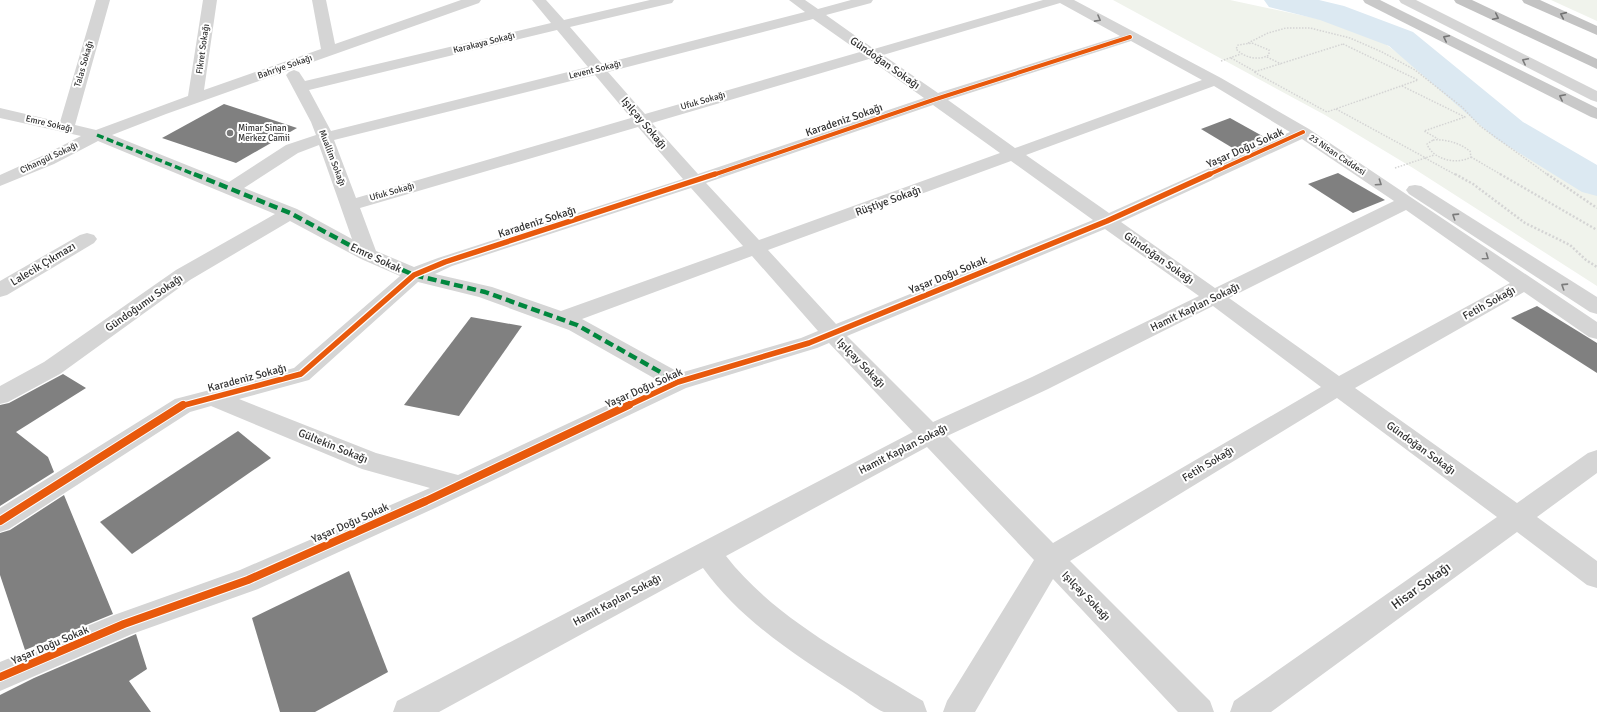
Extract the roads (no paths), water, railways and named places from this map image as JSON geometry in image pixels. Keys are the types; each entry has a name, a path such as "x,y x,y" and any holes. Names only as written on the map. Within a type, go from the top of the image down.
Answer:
{"highway":[{"path":"1461,0 1597,65"},
{"path":"1529,0 1597,31"}],"main road":[{"path":"1370,0 1597,114"}],"street":[{"name":"Talas Sokağı","path":"66,128 103,0"},
{"name":"Fikret Sokağı","path":"196,98 210,0"},
{"path":"319,0 329,52"},
{"name":"Bahriye Sokağı","path":"97,135 196,98 329,52 437,6 474,0"},
{"name":"Işılçay Sokağı","path":"539,0 695,182 832,333 1199,712"},
{"name":"Karakaya Sokağı","path":"301,88 667,0"},
{"name":"Gündoğan Sokağı","path":"796,0 1214,297 1597,576"},
{"name":"Levent Sokağı","path":"230,189 292,149 324,138 598,70 866,0"},
{"name":"Ufuk Sokağı","path":"350,205 641,119 1057,0"},
{"name":"23 Nisan Caddesi","path":"1064,0 1130,37 1211,73 1309,122 1597,307"},
{"name":"23 Nisan Caddesi","path":"1091,0 1211,73 1303,132 1407,202 1523,284 1597,332"},
{"path":"1406,0 1597,97"},
{"name":"Karadeniz Sokağı","path":"0,521 183,405 301,374 414,275 445,262 695,182 936,99 1130,37"},
{"name":"Muallim Sokağı","path":"287,66 301,88 319,122 368,255"},
{"name":"Rüştiye Sokağı","path":"561,320 1013,155 1211,73"},
{"name":"Emre Sokağı","path":"0,113 97,135"},
{"name":"Yaşar Doğu Sokak","path":"0,677 124,624 248,580 458,485 678,382 808,343 1107,221 1303,132"},
{"name":"Cihangül Sokağı","path":"0,181 48,160 97,135"},
{"name":"Emre Sokak","path":"97,135 290,213 368,255 414,275 485,292 577,325 678,382"},
{"name":"Hamit Kaplan Sokağı","path":"408,712 930,434 1040,383 1407,202"},
{"name":"Gündoğumu Sokağı","path":"0,396 52,368 183,275 290,213"},
{"name":"Lalecik Çıkmazı","path":"0,290 87,239"},
{"name":"Fetih Sokağı","path":"958,712 1050,559 1338,387 1523,284"},
{"name":"Gültekin Sokağı","path":"212,397 371,462 458,485"},
{"name":"Hisar Sokağı","path":"1245,712 1597,460"},
{"path":"707,552 741,593 771,620 912,712"}],"waterway":[{"path":"1280,0 1332,13 1401,39 1509,130 1597,183"}],"place":[{"name":"Mimar Sinan Merkez Camii","path":"230,133"}]}
